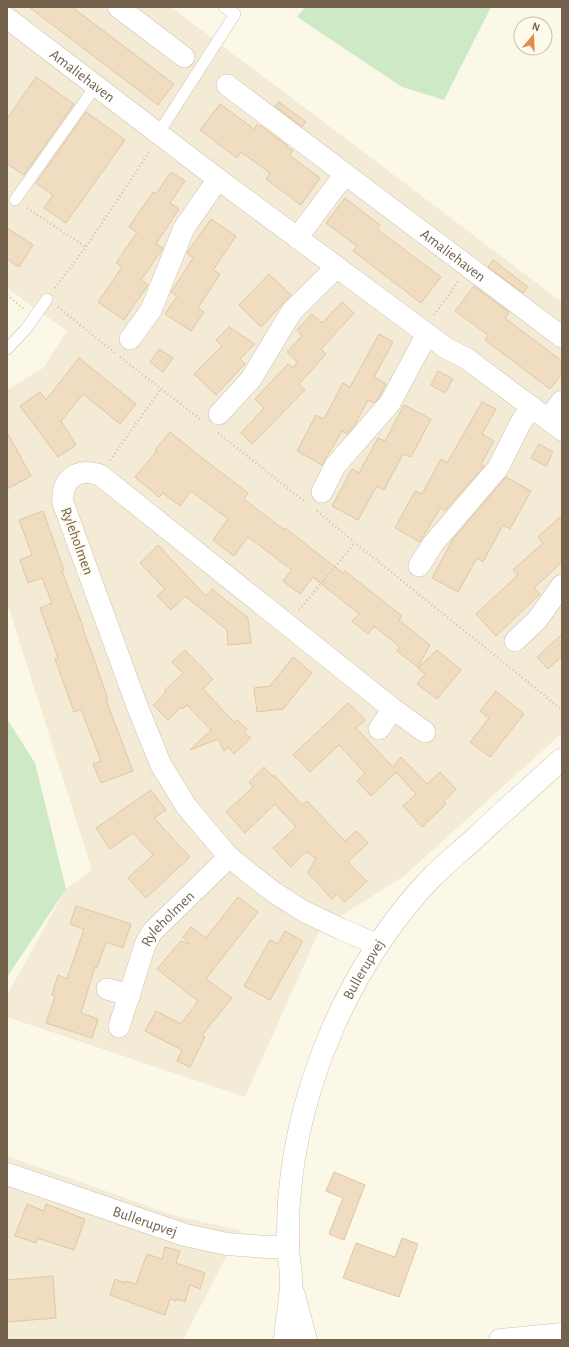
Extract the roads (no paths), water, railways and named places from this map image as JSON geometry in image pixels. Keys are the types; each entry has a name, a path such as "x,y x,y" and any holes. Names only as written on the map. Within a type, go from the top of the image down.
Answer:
{"street":[{"path":"118,7 184,56"},
{"name":"Amaliehaven","path":"7,18 218,180 446,348 466,358 547,419"},
{"name":"Amaliehaven","path":"227,85 562,337"},
{"path":"297,238 345,174"},
{"path":"130,340 151,310 184,228 218,180"},
{"path":"219,414 251,379 292,311 337,267"},
{"path":"322,492 335,466 390,403 424,332"},
{"path":"419,566 433,544 498,468 521,422 547,419 562,401"},
{"name":"Ryleholmen","path":"378,945 303,911 272,891 230,857 186,806 161,765 137,706 63,503 62,494 65,484 72,477 81,473 90,472 100,475 394,709"},
{"path":"515,641 537,620 562,585"},
{"path":"379,729 394,709 425,732"},
{"name":"Bullerupvej","path":"306,1340 291,1284 288,1247 289,1202 293,1165 305,1107 336,1020 378,945 405,908 432,877 562,759"},
{"name":"Ryleholmen","path":"119,1027 145,945 152,932 230,857"},
{"path":"107,989 130,995"},
{"name":"Bullerupvej","path":"7,1174 185,1235 227,1244 288,1247"},
{"name":"Bullerupvej","path":"285,1340 291,1284"},
{"path":"500,1340 562,1335"},
{"path":"551,1340 562,1335"}],"lane":[{"path":"158,134 235,14 224,7"},
{"path":"15,200 95,87"},
{"path":"7,349 26,329 47,299"}]}
